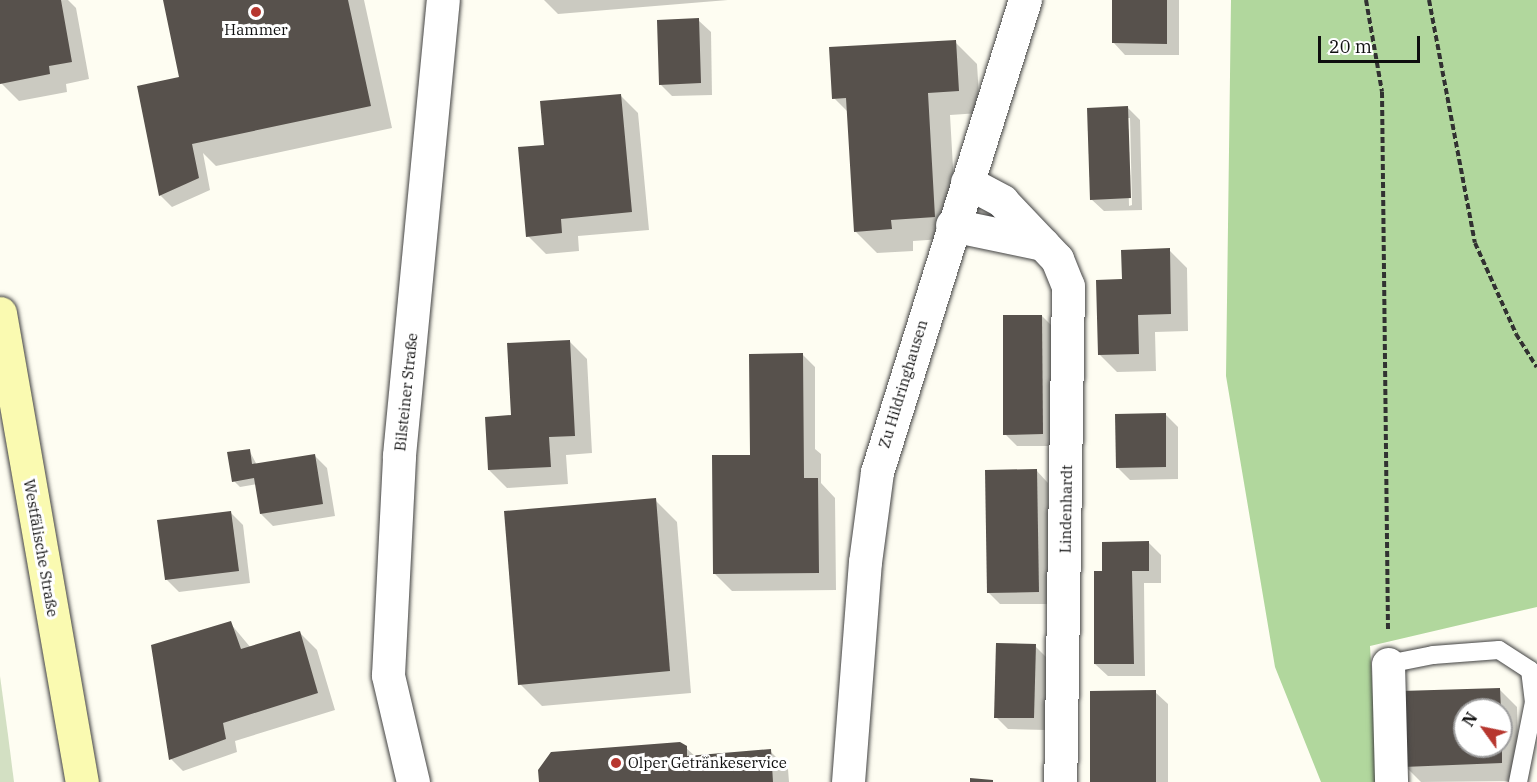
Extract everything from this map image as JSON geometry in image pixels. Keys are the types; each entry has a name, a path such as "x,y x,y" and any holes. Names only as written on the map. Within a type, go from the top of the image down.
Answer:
{"street":[{"name":"Bilsteiner Straße","path":"413,782 388,675 399,455 442,0"},
{"name":"Zu Hildringhausen","path":"848,782 865,562 877,472 952,225 1025,0"},
{"name":"Lindenhardt","path":"967,182 1002,201 1057,259 1068,285 1060,782"},
{"path":"952,225 1043,244"},
{"name":"Westfälische Straße","path":"0,313 82,782"},
{"path":"1388,664 1391,782"}],"lane":[{"path":"1388,664 1433,655 1499,651 1530,670 1534,702 1518,782"}],"path":[{"path":"1366,0 1382,92 1388,664"},
{"path":"1429,0 1475,243 1515,334 1537,367"}],"green space":[{"path":"1231,0 1537,0 1537,607 1370,646 1378,782 1321,782 1275,667 1226,376"},
{"path":"0,676 8,735 14,782 0,782"}],"building":[{"path":"0,0 61,0 72,62 49,66 50,74 0,84"},
{"path":"163,0 348,0 371,106 192,144 199,178 159,196 137,86 179,77"},
{"path":"1112,0 1167,0 1167,44 1112,43"},
{"path":"699,18 701,83 659,85 657,20"},
{"path":"956,40 959,91 928,93 935,217 891,220 892,229 854,232 846,98 832,99 829,47"},
{"path":"621,94 632,212 561,219 562,233 526,237 518,147 544,145 540,101"},
{"path":"1128,106 1131,198 1090,200 1087,108"},
{"path":"1170,248 1171,314 1138,315 1139,354 1098,355 1096,280 1122,279 1121,250"},
{"path":"1003,315 1042,315 1043,434 1003,435"},
{"path":"570,340 575,436 549,437 551,467 488,470 485,417 511,415 507,343"},
{"path":"803,353 804,478 818,478 819,573 713,574 712,455 750,455 749,354"},
{"path":"1166,413 1166,467 1116,468 1115,414"},
{"path":"250,449 252,464 315,454 323,504 260,514 254,478 232,482 227,452"},
{"path":"1037,469 1039,592 987,593 985,470"},
{"path":"656,498 670,671 518,685 504,511"},
{"path":"231,511 239,571 165,580 157,520"},
{"path":"1149,541 1149,571 1132,571 1134,664 1094,664 1094,571 1102,571 1102,542"},
{"path":"231,621 241,649 300,631 318,693 223,723 226,739 169,760 151,645"},
{"path":"996,643 1036,644 1034,718 994,718"},
{"path":"1500,688 1500,698 1453,698 1453,758 1502,758 1502,763 1403,767 1401,691"},
{"path":"1156,690 1156,782 1090,782 1090,691"},
{"name":"Olper Getränkeservice","path":"680,742 687,746 687,756 771,749 773,782 539,782 538,770 551,752"},
{"path":"970,778 993,780 993,782 970,782"}],"place":[{"name":"Hammer","path":"256,12"},
{"name":"Olper Getränkeservice","path":"616,763"}]}
